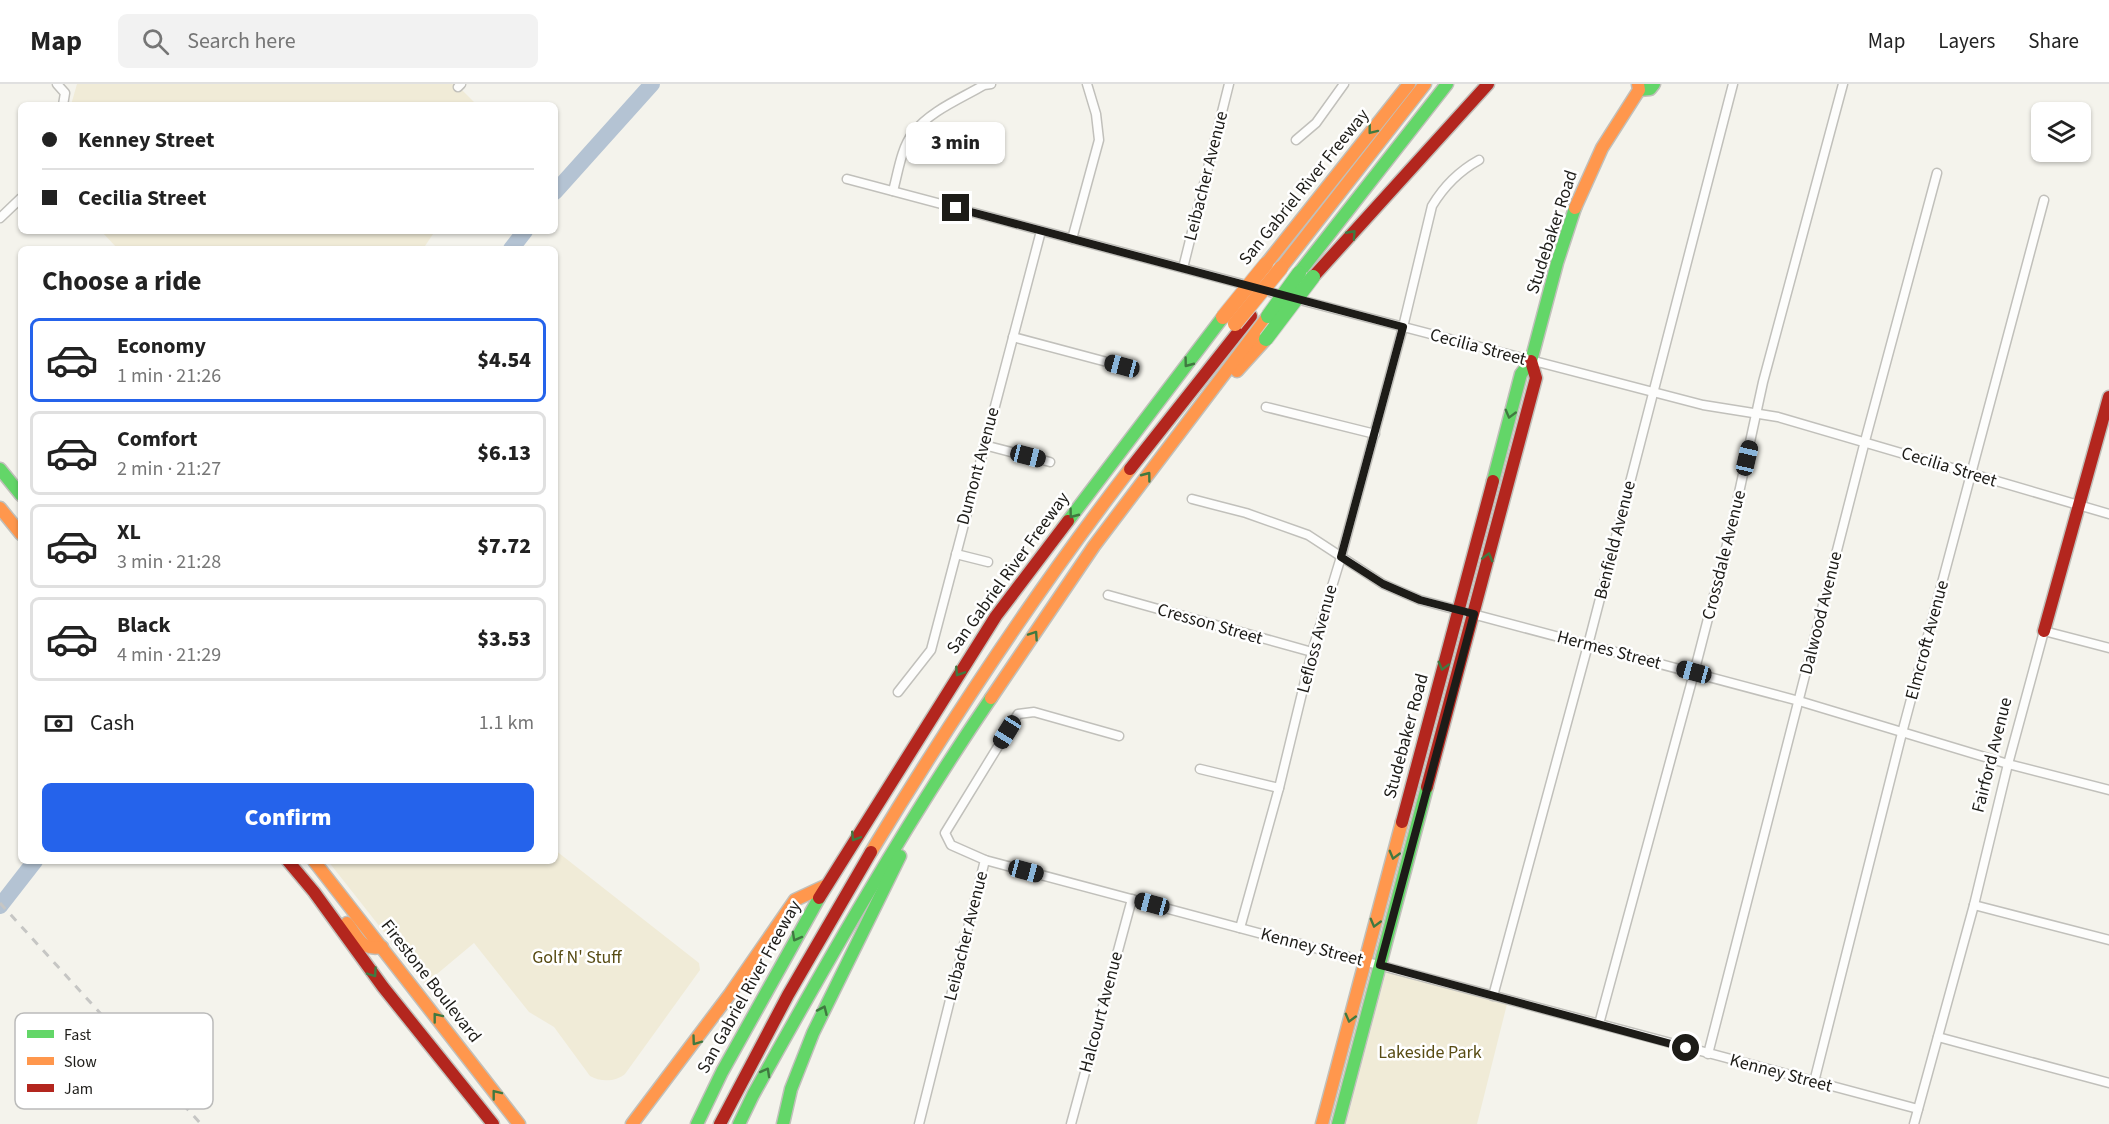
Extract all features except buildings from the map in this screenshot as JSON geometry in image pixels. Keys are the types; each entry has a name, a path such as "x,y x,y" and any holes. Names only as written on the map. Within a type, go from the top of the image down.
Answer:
{"main road":[{"name":"San Gabriel River Freeway","path":"697,1124 722,1072 825,886 996,616 1223,316 1409,84"},
{"path":"739,1124 847,926 942,770 1094,546 1268,316 1295,272 1425,84"},
{"path":"713,1124 821,922 910,774 1054,559 1235,324 1295,272 1447,84"},
{"path":"720,1124 826,927 901,801 987,668 1105,501 1254,312 1488,84"},
{"name":"Studebaker Road","path":"1322,1124 1521,374 1532,361 1565,238 1599,155 1639,87 1650,88 1654,84"},
{"path":"1173,442 1266,339 1295,272"},
{"name":"Studebaker Road","path":"1338,1124 1536,378 1532,361"},
{"name":"Fairford Avenue","path":"2044,631 2109,399"},
{"path":"0,469 18,491"},
{"path":"0,508 18,529"},
{"path":"783,1124 785,1105 830,994 942,770"},
{"path":"291,864 314,892 383,987 493,1124"},
{"name":"Firestone Boulevard","path":"316,864 519,1124"},
{"path":"632,1124 724,1003 795,900 825,886"},
{"path":"314,892 329,900 366,947 371,949 382,947"}],"street":[{"path":"57,84 65,93 64,102"},
{"path":"892,191 912,133 933,114 991,84"},
{"path":"1072,239 1099,140 1096,114 1088,84"},
{"name":"Leibacher Avenue","path":"1183,268 1229,84"},
{"path":"1296,140 1316,123 1344,84"},
{"name":"Benfield Avenue","path":"1493,996 1588,645 1733,84"},
{"name":"Crossdale Avenue","path":"1599,1024 1694,672 1732,525 1758,414 1763,382 1843,84"},
{"name":"Lefloss Avenue","path":"1240,928 1279,788 1312,652 1375,434 1432,206 1440,193 1462,169 1479,160"},
{"name":"Dalwood Avenue","path":"1708,1054 1865,441 1937,173"},
{"name":"Cecilia Street","path":"847,179 1703,405 1778,417 2109,514"},
{"name":"Elmcroft Avenue","path":"1814,1082 1902,733 2044,200"},
{"path":"0,218 18,201"},
{"name":"Dumont Avenue","path":"898,692 931,650 1041,231"},
{"path":"1013,337 1122,366"},
{"path":"1266,407 1375,434"},
{"path":"984,445 1050,462"},
{"name":"Hermes Street","path":"1192,499 1246,513 1308,535 1383,584 1420,600 1694,672 2008,764 2109,790"},
{"path":"956,554 988,562"},
{"name":"Cresson Street","path":"1108,595 1312,652"},
{"path":"2044,631 2109,648"},
{"name":"Fairford Avenue","path":"1914,1124 1974,905 2008,764 2044,631"},
{"name":"Leibacher Avenue","path":"919,1124 985,860 951,845 945,833 1018,714 1034,712 1119,736"},
{"path":"1200,769 1279,788"},
{"name":"Kenney Street","path":"985,860 1918,1109"},
{"name":"Halcourt Avenue","path":"1071,1124 1132,899"},
{"path":"1974,905 2109,940"},
{"path":"1938,1038 2109,1083"}],"green space":[{"path":"77,84 456,84 474,102 72,102"},
{"path":"104,234 433,234 425,246 115,246"},
{"name":"Golf N' Stuff","path":"558,852 699,963 700,970 625,1074 613,1080 590,1076 554,1027 529,1012 474,943 425,984 330,864 558,864"},
{"name":"Lakeside Park","path":"1386,972 1507,1004 1477,1124 1346,1124"}],"waterway":[{"path":"558,189 652,84"},
{"path":"513,246 523,234"},
{"path":"0,906 33,864"}],"railway":[{"path":"0,903 100,1013"},
{"path":"187,1109 201,1124"}],"traffic: fast":[{"path":"1299,273 1447,84"},
{"path":"1639,90 1650,89 1654,84"},
{"path":"1493,481 1521,374 1531,361 1557,263 1575,208"},
{"path":"1268,316 1299,273"},
{"path":"1266,339 1313,277"},
{"path":"1068,521 1223,317"},
{"path":"0,469 18,491"},
{"path":"739,1124 838,944 928,795 991,698"},
{"path":"1338,1124 1427,787"},
{"path":"783,1124 791,1089 813,1033 900,856"},
{"path":"697,1124 722,1072 819,898"}],"traffic: slow":[{"path":"1266,264 1409,84"},
{"path":"1281,268 1425,84"},
{"path":"1575,208 1602,148 1639,90 1638,84"},
{"path":"1223,317 1266,264"},
{"path":"1235,324 1281,268"},
{"path":"991,698 1094,546 1268,316"},
{"path":"1237,371 1266,339"},
{"path":"871,852 995,657 1061,562 1130,469"},
{"path":"0,508 18,530"},
{"path":"1322,1124 1402,822"},
{"path":"316,864 519,1124"},
{"path":"632,1124 730,994 795,900 825,886"},
{"path":"347,923 365,945 375,948 382,947"}],"traffic: jam":[{"path":"1313,277 1488,84"},
{"path":"1130,469 1251,316"},
{"path":"1427,787 1536,378 1531,361"},
{"path":"2044,631 2109,397"},
{"path":"1402,822 1493,481"},
{"path":"819,898 996,616 1068,521"},
{"path":"720,1124 788,995 871,852"},
{"path":"291,864 314,892 383,987 493,1124"}],"route":[{"path":"956,208 1403,327 1341,557 1383,584 1420,600 1474,614 1380,965 1686,1048"}]}
